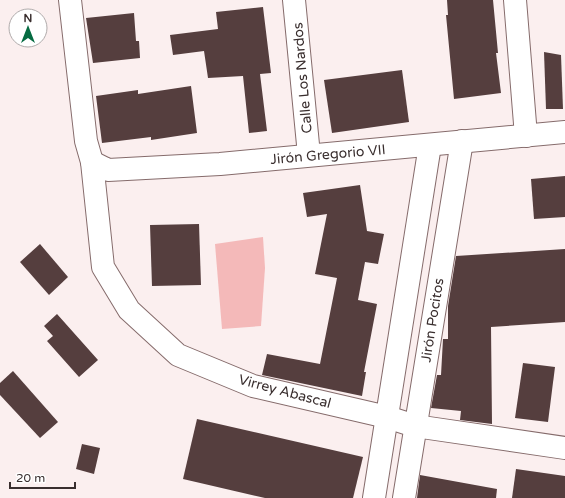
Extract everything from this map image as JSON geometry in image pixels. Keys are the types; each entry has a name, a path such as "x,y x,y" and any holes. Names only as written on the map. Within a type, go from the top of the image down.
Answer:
{"street":[{"name":"Virrey Abascal","path":"70,0 86,141 92,162 103,267 129,310 178,355 253,386 387,416 415,426 565,448"},
{"name":"Calle Los Nardos","path":"294,0 309,155"},
{"path":"515,0 526,136"},
{"name":"Jirón Gregorio VII","path":"92,162 108,170 220,164 565,132"},
{"name":"Jirón Pocitos","path":"404,498 462,141"},
{"name":"Jirón Pocitos","path":"374,498 430,145"}],"shaded area":[{"path":"263,237 265,268 261,326 222,329 215,244"}],"building":[{"path":"447,0 493,0 498,53 496,53 501,93 454,99 446,15 448,15"},
{"path":"263,7 271,73 260,74 267,131 249,133 243,76 208,78 204,51 173,55 170,35 218,29 216,12"},
{"path":"134,13 136,41 139,41 140,58 93,63 86,18"},
{"path":"544,52 561,55 563,109 546,109"},
{"path":"402,70 409,122 332,133 324,80"},
{"path":"191,86 197,133 151,140 151,137 102,143 96,96 138,90 138,94"},
{"path":"565,176 565,217 534,219 531,179"},
{"path":"360,185 367,231 384,234 378,264 365,262 358,300 377,304 364,372 366,372 362,396 262,375 267,354 320,364 337,278 315,274 327,214 307,217 303,193"},
{"path":"199,224 201,285 152,286 150,225"},
{"path":"40,244 68,277 49,295 20,262"},
{"path":"565,249 565,322 491,327 492,424 460,420 461,411 431,408 437,375 441,375 443,339 448,339 448,306 456,256"},
{"path":"57,314 98,360 79,377 47,341 53,336 44,326"},
{"path":"523,363 555,367 548,422 515,418"},
{"path":"13,371 58,422 40,438 0,395 0,383"},
{"path":"197,419 363,457 353,498 265,498 183,479"},
{"path":"82,444 100,448 94,474 76,469"},
{"path":"516,469 565,476 565,498 512,498"},
{"path":"420,475 497,489 496,498 417,498"}]}
